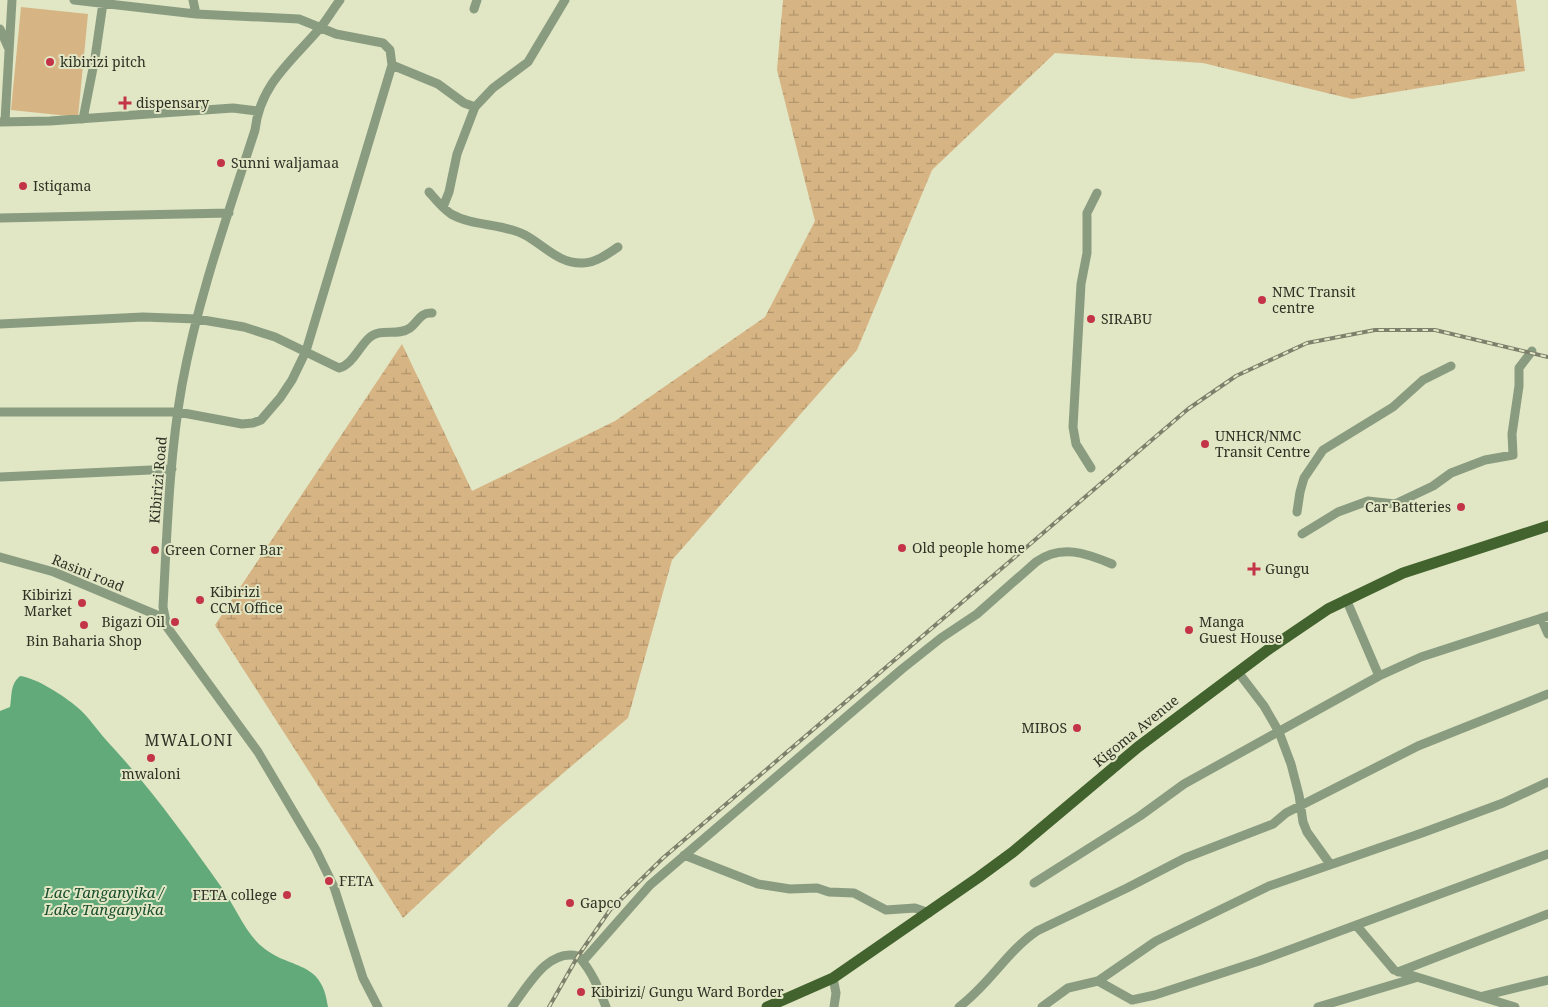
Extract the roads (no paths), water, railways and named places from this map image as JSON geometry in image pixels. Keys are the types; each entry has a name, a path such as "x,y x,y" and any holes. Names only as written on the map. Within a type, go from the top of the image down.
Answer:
{"main road":[{"name":"Kigoma Avenue","path":"767,1007 833,978 929,913 1013,852 1138,747 1238,672 1328,609 1403,573 1548,526"}],"street":[{"path":"12,0 2,121 83,119 233,108 257,111"},
{"path":"0,412 178,412 242,424 261,420 292,380 306,351 392,65 390,50 383,43 336,34 304,20 287,17 196,14 74,0"},
{"path":"193,0 196,14"},
{"name":"Kibirizi Road","path":"340,0 320,28 278,75 257,111 255,130 197,319 178,412 164,573 164,618 172,635 258,752 316,850 334,887 353,948 364,978 378,1007"},
{"path":"443,207 449,192 457,154 475,107 494,88 528,62 565,0"},
{"path":"83,119 96,58 103,2"},
{"path":"0,29 9,48"},
{"path":"392,65 438,84 464,103 475,107"},
{"path":"429,192 443,207 464,219 525,235 556,257 571,262 584,263 618,247"},
{"path":"1091,468 1076,444 1073,427 1081,284 1087,253 1087,216 1097,192"},
{"path":"0,218 229,213"},
{"path":"0,324 143,316 197,319 244,327 306,351 339,368 348,363 370,337 376,333 403,331 423,314 432,313"},
{"path":"1302,534 1338,512 1368,501 1395,504 1432,486 1451,473 1485,460 1513,455 1512,434 1520,386 1520,368 1532,351"},
{"path":"1297,512 1304,478 1323,450 1393,407 1429,376 1451,366"},
{"path":"0,477 172,469"},
{"path":"583,961 638,898 684,855 940,638 977,614 1045,555 1056,552 1078,552 1112,564"},
{"name":"Rasini road","path":"0,557 54,572 164,618"},
{"path":"1346,599 1379,676"},
{"path":"1034,883 1140,816 1184,784 1379,676 1421,657 1545,617 1548,634"},
{"path":"1238,672 1264,706 1279,732 1292,764 1303,822 1307,832 1330,864"},
{"path":"959,1007 977,994 1024,940 1037,931 1128,888 1185,858 1273,824 1286,813 1375,766 1418,746 1548,694"},
{"path":"1042,1007 1068,988 1080,983 1098,981 1156,942 1269,886 1449,823 1548,782"},
{"path":"1098,981 1132,1000 1137,1000 1216,976 1548,854"},
{"path":"684,855 766,886 790,889 818,888 829,892 848,892 862,896 886,910 915,908 929,913"},
{"path":"1398,972 1548,914"},
{"path":"1356,925 1391,968 1398,972 1515,1007"},
{"path":"512,1007 535,978 555,958 561,955 573,954 583,961 594,979 606,1007"},
{"path":"833,978 836,993 834,1007"},
{"path":"1318,1007 1366,991 1415,978"},
{"path":"1482,996 1548,980"}],"water":[{"name":"Lac Tanganyika / Lake Tanganyika","path":"20,676 27,677 50,688 72,703 85,715 138,776 181,831 222,888 252,936 268,951 279,958 311,972 324,991 328,1007 0,1007 0,711 10,707 13,686"}],"railway":[{"path":"549,1007 578,956 610,910 663,858 1188,409 1236,376 1307,343 1375,330 1435,330 1548,357"}],"place":[{"name":"kibirizi pitch","path":"50,62"},
{"name":"dispensary","path":"125,103"},
{"name":"Sunni waljamaa","path":"221,163"},
{"name":"Istiqama","path":"23,186"},
{"name":"NMC Transit centre","path":"1262,300"},
{"name":"SIRABU","path":"1091,319"},
{"name":"UNHCR/NMC Transit Centre","path":"1205,444"},
{"name":"Car Batteries","path":"1461,507"},
{"name":"Old people home","path":"902,548"},
{"name":"Green Corner Bar","path":"155,550"},
{"name":"Gungu","path":"1254,569"},
{"name":"Kibirizi CCM Office","path":"200,600"},
{"name":"Kibirizi Market","path":"82,603"},
{"name":"Bigazi Oil","path":"175,622"},
{"name":"Bin Baharia Shop","path":"84,625"},
{"name":"Manga Guest House","path":"1189,630"},
{"name":"MIBOS","path":"1077,728"},
{"name":"mwaloni","path":"151,758"},
{"name":"FETA","path":"329,881"},
{"name":"FETA college","path":"287,895"},
{"name":"Gapco","path":"570,903"},
{"name":"Kibirizi/ Gungu Ward Border","path":"581,992"}],"district":[{"name":"MWALONI","path":"189,740"}]}
